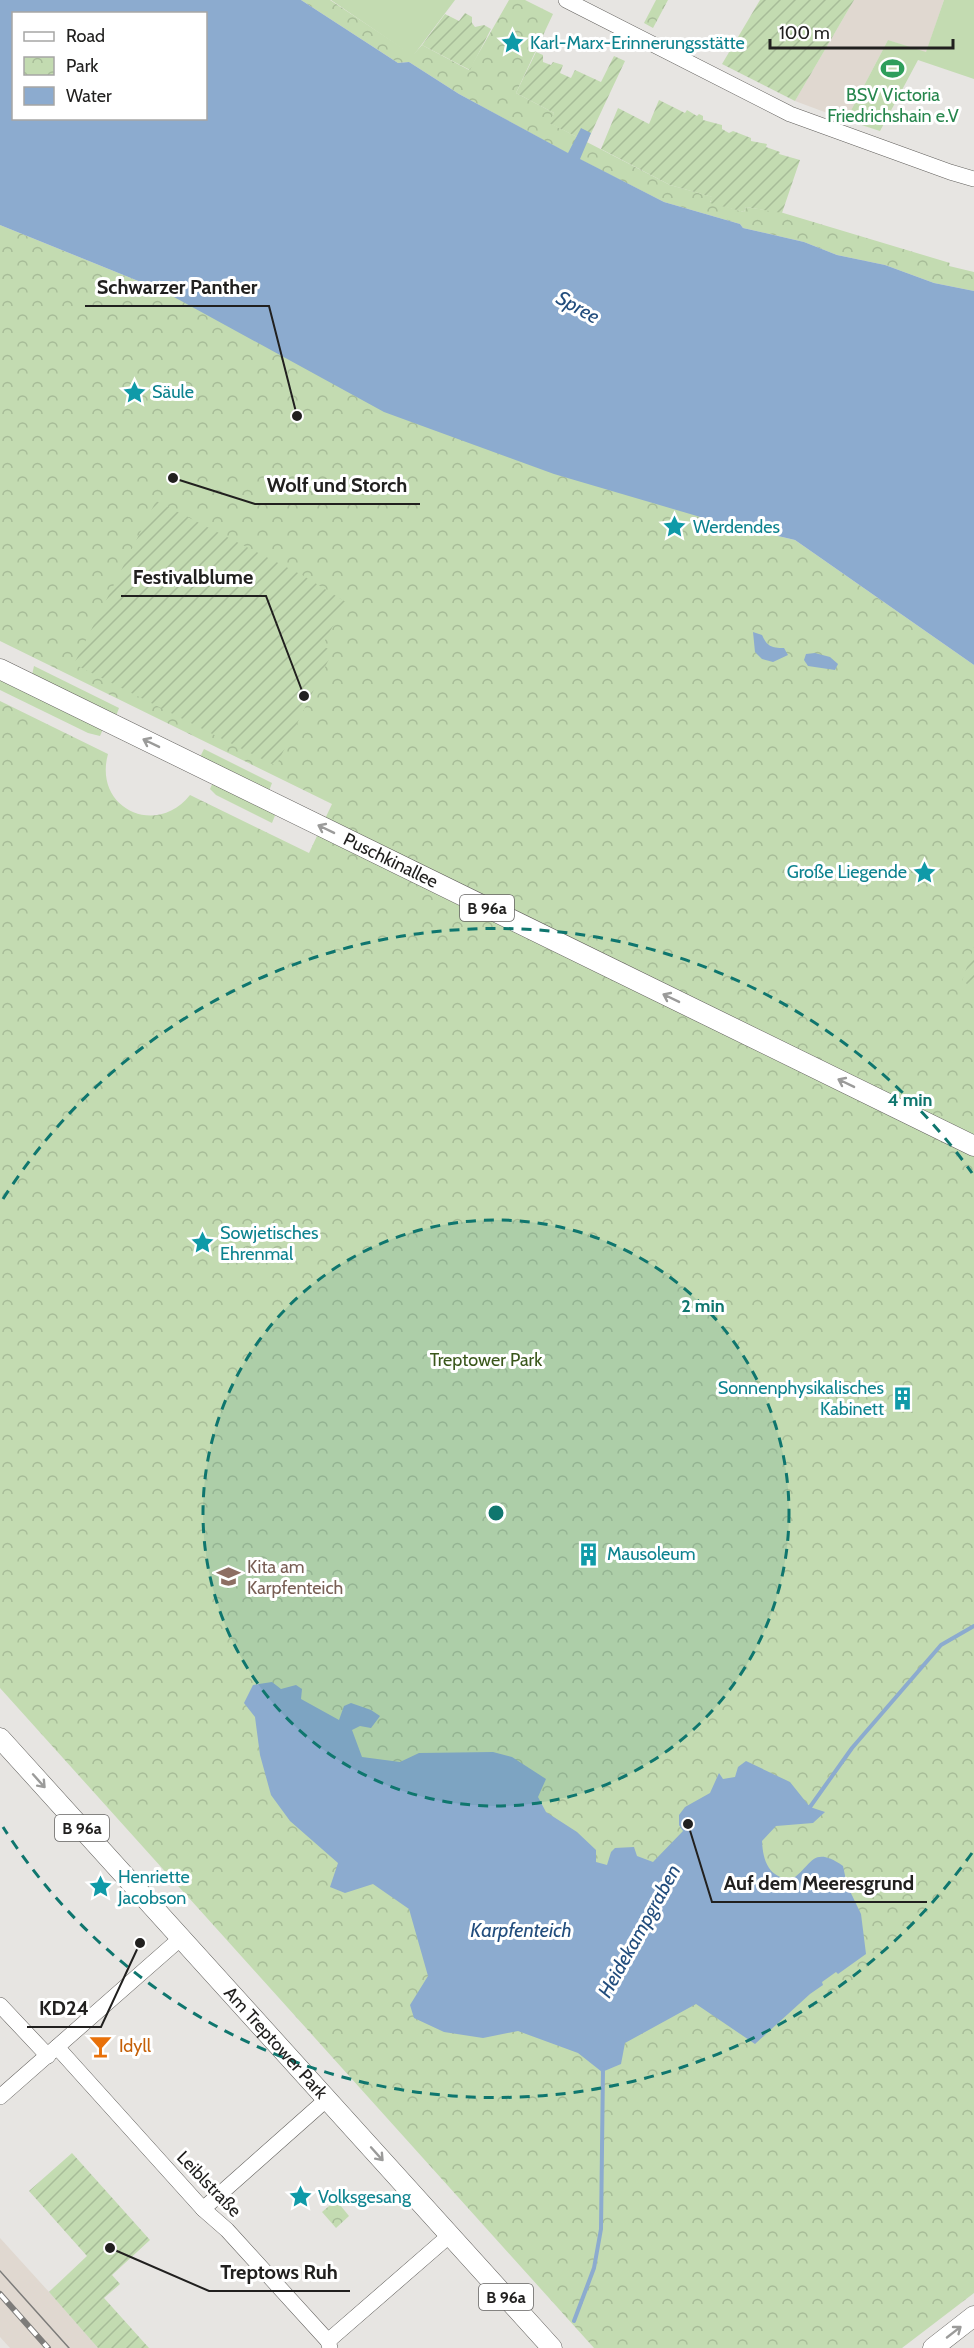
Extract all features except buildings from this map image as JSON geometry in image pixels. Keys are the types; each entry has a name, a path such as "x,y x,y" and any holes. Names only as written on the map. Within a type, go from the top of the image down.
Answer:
{"main road":[{"name":"Puschkinallee","path":"0,669 974,1146"},
{"name":"Am Treptower Park","path":"0,1738 552,2348"},
{"path":"933,2348 974,2316"}],"street":[{"path":"566,0 789,114 974,179"},
{"path":"0,2097 182,1938"},
{"name":"Leiblstraße","path":"0,2005 52,2051 203,2209 227,2230 329,2344"},
{"path":"203,2209 327,2099"},
{"path":"329,2344 450,2235"}],"shaded area":[{"path":"854,0 944,0 926,53 888,40 846,120 795,101"},
{"path":"0,2238 98,2348 10,2348 0,2337"}],"green space":[{"path":"301,0 330,0 413,55 422,45 469,70 509,0 525,0 553,14 516,93 554,113 550,123 670,185 713,197 710,202 744,212 746,207 780,212 974,272 974,291 934,283 885,265 837,255 804,242 743,228 740,224 664,202 569,154 459,94 409,62 398,63"},
{"path":"331,0 455,0 413,56"},
{"path":"656,0 668,0 653,28 644,23"},
{"path":"760,0 854,0 795,101 722,64"},
{"name":"BSV Victoria Friedrichshain e.V","path":"944,0 974,0 974,79 918,60 880,131 846,120 888,40 926,52"},
{"path":"465,13 472,17 475,27 484,25 491,29 470,70 422,45 445,14 459,21"},
{"path":"536,52 543,55 543,62 563,65 560,73 571,78 575,70 601,82 614,56 625,61 587,142 549,123 554,113 516,93"},
{"path":"659,100 685,113 687,110 697,116 699,114 703,116 703,120 722,125 722,129 729,133 733,131 751,138 751,141 767,144 766,147 780,152 779,154 800,160 782,213 746,207 744,212 710,203 712,197 670,185 601,149 618,108 649,124"},
{"name":"Treptower Park","path":"0,225 714,521 795,540 974,665 974,2293 902,2348 594,2348 0,1688 0,701 108,754 106,773 110,789 118,802 131,811 145,815 161,814 176,808 190,795 309,853 332,804 0,641"},
{"path":"156,501 302,575 346,602 322,646 333,651 276,766 74,664"},
{"path":"34,666 119,708 116,716 32,675"},
{"path":"0,678 103,729 100,736 88,733 0,690"},
{"path":"204,749 272,783 269,791 200,757"},
{"path":"213,782 276,813 272,823 216,795 210,789"},
{"path":"974,947 974,988 962,981"},
{"path":"72,2153 150,2240 112,2275 120,2284 104,2298 149,2348 98,2348 49,2292 87,2256 29,2191"},
{"path":"336,2200 349,2216 336,2228 322,2212"}],"water":[{"name":"Spree","path":"0,0 301,0 398,63 409,62 459,94 568,153 581,128 591,133 580,159 664,202 740,224 743,228 804,242 837,255 885,265 934,283 974,291 974,665 795,540 714,521 554,474 384,412 163,291 0,225"},
{"path":"753,632 762,635 770,646 784,648 788,655 773,662 762,659 755,652"},
{"path":"815,653 830,657 838,664 835,670 808,666 804,660 806,654"},
{"name":"Karpfenteich","path":"272,1682 281,1689 296,1685 302,1689 301,1699 339,1720 344,1706 351,1703 380,1716 371,1728 360,1726 352,1730 362,1757 400,1762 419,1753 493,1752 512,1757 546,1779 538,1797 546,1812 577,1832 596,1850 596,1862 607,1865 611,1852 615,1848 634,1847 637,1856 653,1862 683,1831 679,1825 679,1815 685,1807 710,1793 719,1773 723,1779 735,1777 738,1767 746,1761 790,1782 810,1807 825,1812 813,1823 776,1826 762,1841 764,1856 772,1872 791,1880 818,1857 824,1857 843,1866 847,1885 861,1914 866,1954 838,1974 836,1972 822,1982 823,1985 755,2044 696,2004 625,2043 621,2064 602,2072 578,2053 518,2031 483,2038 444,2032 414,2018 410,2005 428,1976 409,1909 373,1884 345,1893 330,1887 338,1863 290,1821 271,1795 260,1755 255,1717 244,1703 253,1685"}],"waterway":[{"name":"Heidekampgraben","path":"807,1807 810,1807 852,1748 941,1645 974,1626"},
{"name":"Heidekampgraben","path":"574,2321 594,2268 601,2229 603,2068"}],"tram line":[{"path":"0,2271 69,2348"}],"railway":[{"path":"0,2294 48,2348"}],"place":[{"name":"Karl-Marx-Erinnerungsstätte","path":"512,43"},
{"name":"BSV Victoria Friedrichshain e.V","path":"893,69"},
{"name":"Säule","path":"134,392"},
{"name":"Schwarzer Panther","path":"297,416"},
{"name":"Wolf und Storch","path":"173,478"},
{"name":"Werdendes","path":"675,527"},
{"name":"Festivalblume","path":"304,696"},
{"name":"Große Liegende","path":"925,872"},
{"name":"Sowjetisches Ehrenmal","path":"202,1243"},
{"name":"Sonnenphysikalisches Kabinett","path":"902,1398"},
{"name":"Mausoleum","path":"589,1554"},
{"name":"Kita am Karpfenteich","path":"229,1577"},
{"name":"Auf dem Meeresgrund","path":"688,1824"},
{"name":"Henriette Jacobson","path":"100,1887"},
{"name":"KD24","path":"140,1943"},
{"name":"Idyll","path":"101,2046"},
{"name":"Volksgesang","path":"300,2197"},
{"name":"Treptows Ruh","path":"110,2248"}]}
